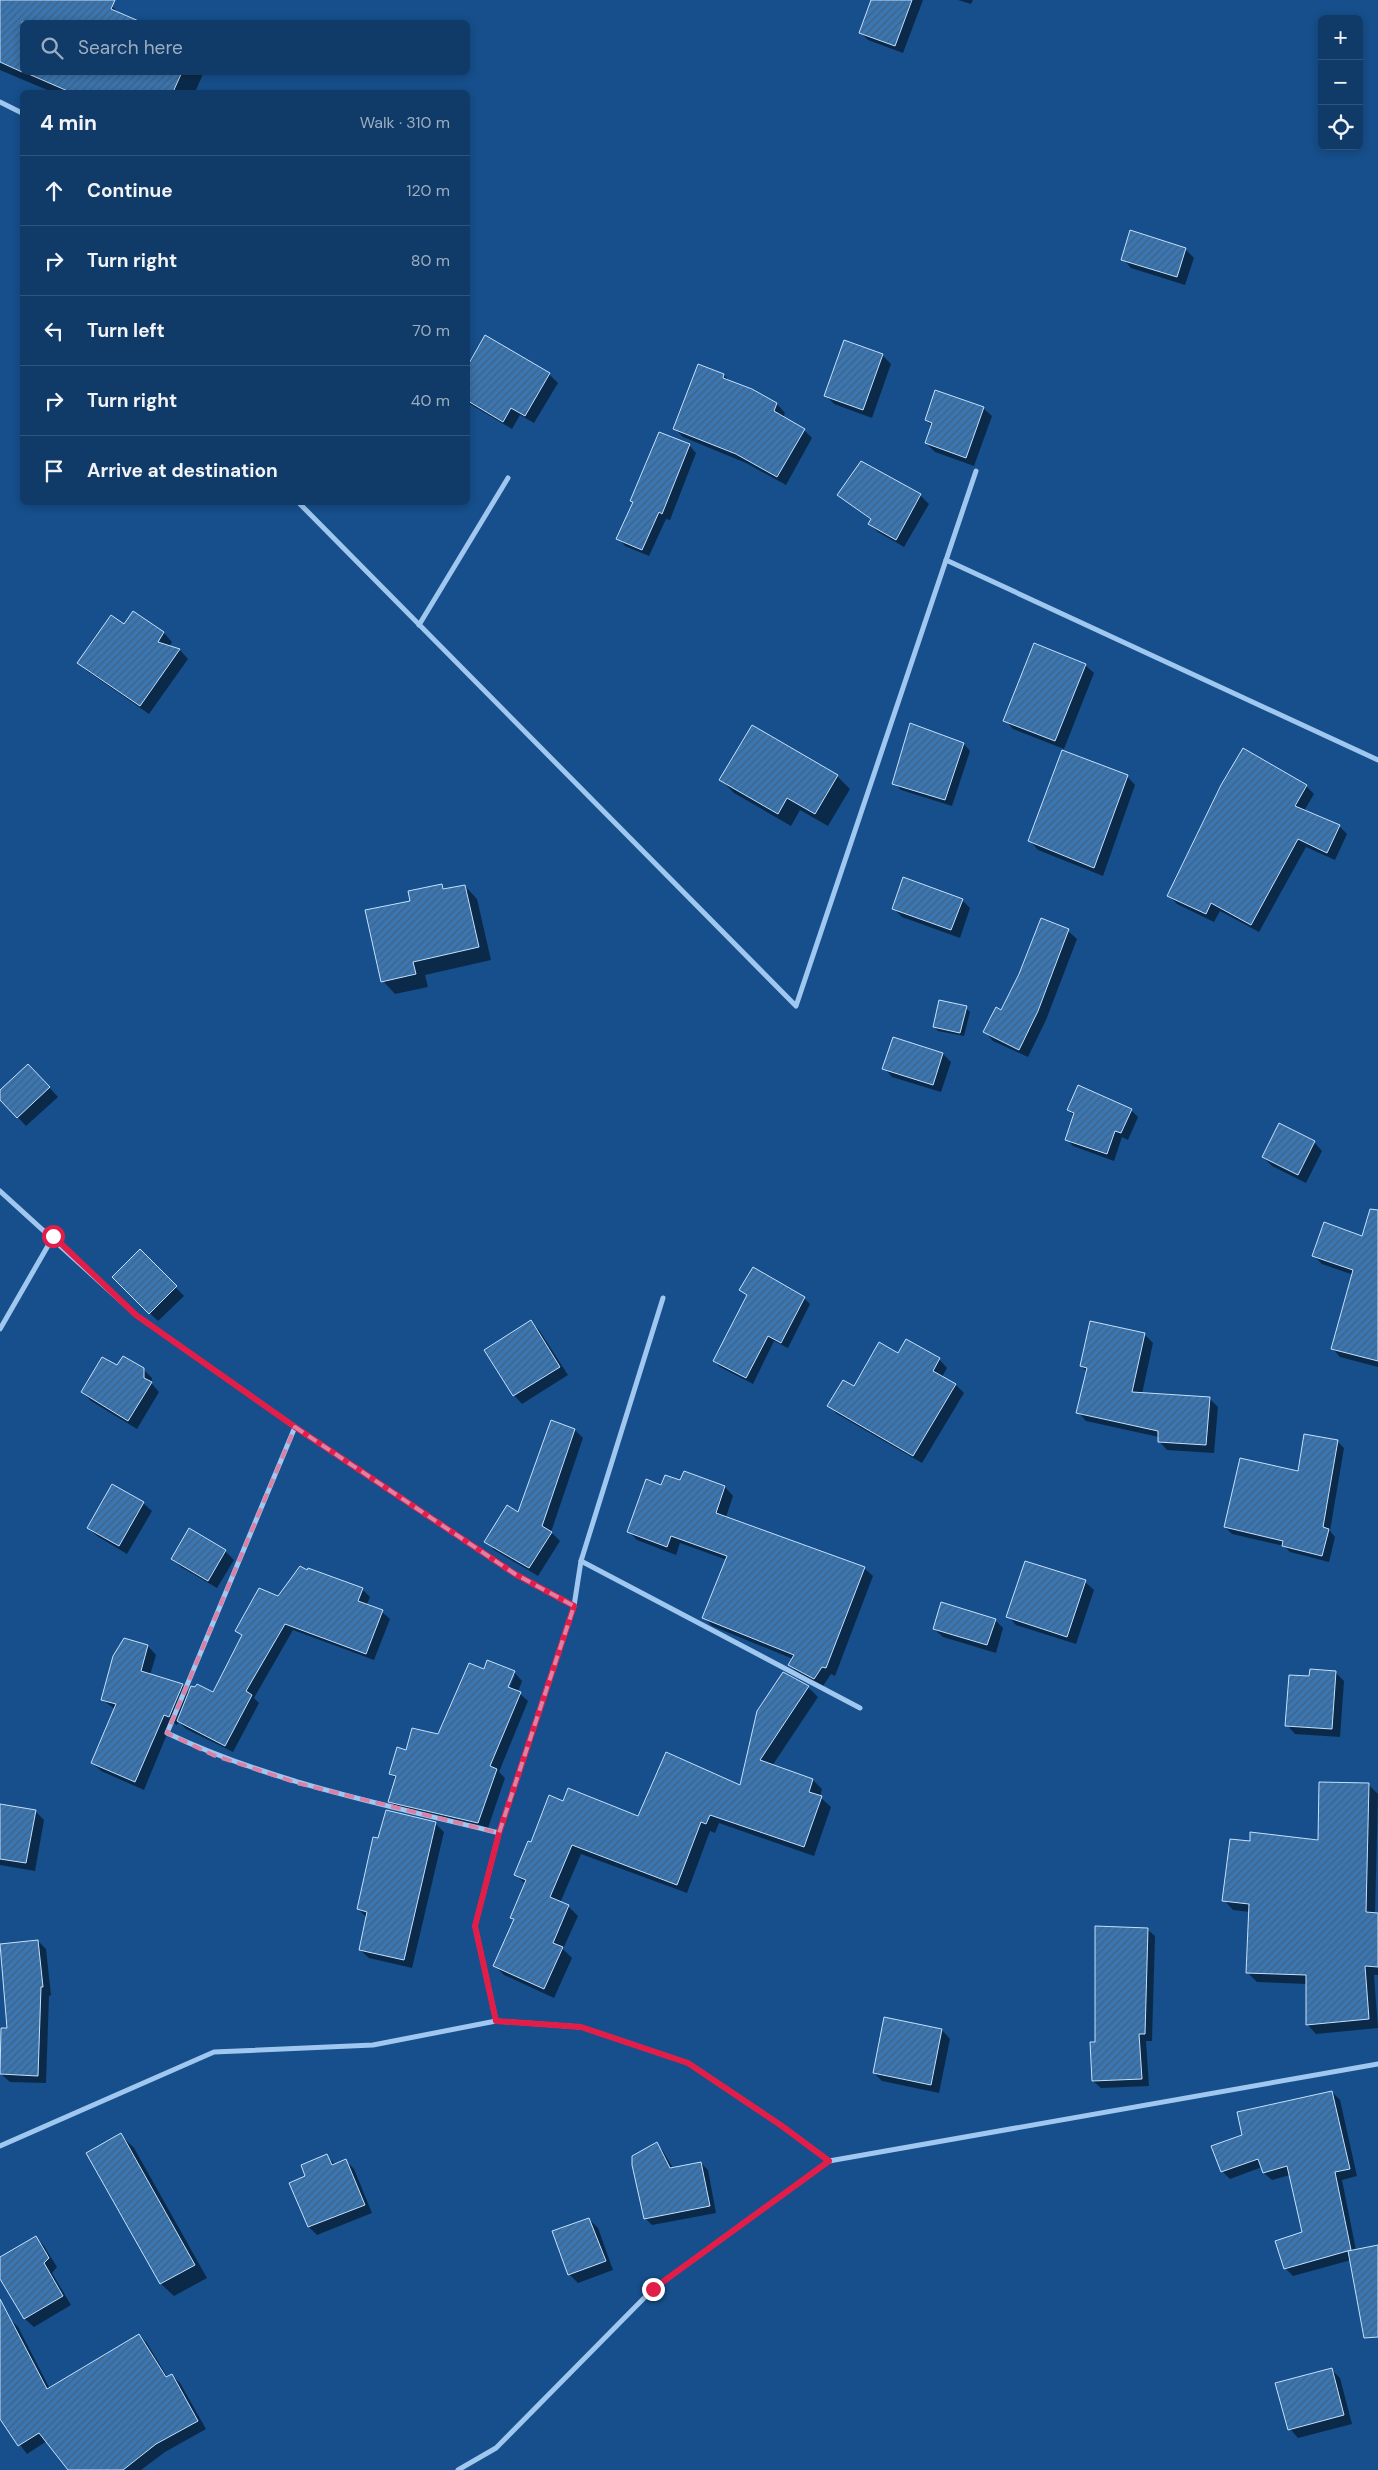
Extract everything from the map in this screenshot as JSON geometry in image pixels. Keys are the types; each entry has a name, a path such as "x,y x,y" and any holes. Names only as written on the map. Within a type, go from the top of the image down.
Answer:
{"street":[{"path":"0,102 20,112"},
{"path":"301,505 796,1006 976,471"},
{"path":"419,625 508,478"},
{"path":"946,560 1378,760"},
{"path":"0,1191 53,1236 136,1315 295,1427 515,1574 574,1606"},
{"path":"0,1329 53,1236"},
{"path":"496,2021 475,1926 499,1833 574,1606 581,1561 663,1298"},
{"path":"295,1427 167,1733 213,1755 297,1783 499,1833"},
{"path":"581,1561 860,1708"},
{"path":"0,2146 214,2052 373,2045 496,2021 581,2027 688,2063 782,2126 829,2161"},
{"path":"458,2470 496,2448 653,2289 829,2161 1378,2064"}],"highlighted area":[{"path":"295,1427 515,1574 574,1606 499,1833 297,1783 213,1755 167,1733"}],"building":[{"path":"0,0 115,0 111,9 136,20 20,20 20,71 0,62"},
{"path":"871,0 912,0 895,46 859,33"},
{"path":"31,75 181,75 174,90 65,90"},
{"path":"1130,230 1186,248 1177,277 1121,260"},
{"path":"485,335 550,373 525,416 511,408 503,422 470,402 470,361"},
{"path":"844,340 883,354 863,410 824,396"},
{"path":"698,364 724,374 723,378 752,389 777,403 774,411 805,429 777,477 736,454 673,429"},
{"path":"935,390 984,407 966,458 925,443 932,423 925,420"},
{"path":"659,432 690,444 662,514 659,512 642,550 616,539 633,502 630,501"},
{"path":"861,461 921,494 896,540 868,524 871,519 837,495"},
{"path":"133,611 164,632 158,642 180,649 140,706 77,663 111,615 124,624"},
{"path":"1034,643 1086,664 1055,741 1003,721"},
{"path":"910,723 964,743 945,800 892,784"},
{"path":"752,725 838,775 815,814 787,798 778,814 719,780"},
{"path":"1243,748 1307,785 1295,806 1340,825 1327,853 1298,839 1251,925 1211,903 1206,914 1167,896 1221,785"},
{"path":"1062,750 1128,775 1094,868 1028,841"},
{"path":"903,877 963,899 951,930 892,909"},
{"path":"442,884 443,889 465,885 479,947 413,962 416,974 381,982 365,910 410,901 408,891"},
{"path":"1041,918 1069,929 1038,1011 1019,1050 983,1032 996,1007 1001,1010 1019,974"},
{"path":"939,1000 967,1006 960,1033 933,1027"},
{"path":"893,1037 943,1053 933,1085 882,1069"},
{"path":"28,1064 50,1087 17,1118 0,1100 0,1090"},
{"path":"1078,1085 1132,1109 1121,1133 1115,1131 1107,1154 1065,1140 1074,1113 1067,1110"},
{"path":"1279,1123 1315,1141 1298,1175 1262,1157"},
{"path":"1370,1209 1378,1210 1378,1361 1331,1349 1353,1270 1312,1256 1324,1222 1362,1236"},
{"path":"140,1249 177,1286 149,1314 112,1277"},
{"path":"753,1267 805,1297 781,1343 768,1336 746,1378 713,1361 747,1295 739,1290"},
{"path":"531,1320 560,1367 513,1396 484,1350"},
{"path":"1090,1321 1145,1333 1132,1392 1210,1397 1206,1445 1158,1442 1158,1431 1076,1413 1087,1368 1080,1366"},
{"path":"906,1339 940,1358 933,1371 956,1384 913,1456 827,1406 843,1380 854,1386 879,1342 898,1353"},
{"path":"123,1356 144,1368 144,1378 152,1382 128,1421 81,1392 102,1357 117,1365"},
{"path":"551,1420 575,1429 542,1526 552,1532 529,1568 484,1542 507,1505 518,1512"},
{"path":"1304,1434 1338,1440 1323,1527 1329,1529 1322,1556 1282,1546 1283,1541 1224,1527 1240,1458 1298,1471"},
{"path":"684,1471 725,1486 716,1513 865,1567 826,1668 822,1667 814,1679 788,1665 794,1655 702,1618 727,1556 671,1536 667,1547 627,1532 646,1479 661,1485 665,1475 680,1480"},
{"path":"112,1484 144,1502 119,1546 87,1528"},
{"path":"189,1528 226,1550 208,1581 171,1559"},
{"path":"1025,1561 1086,1580 1067,1637 1006,1617"},
{"path":"300,1566 363,1588 358,1601 383,1610 366,1654 285,1624 246,1691 252,1695 225,1746 177,1721 191,1686 195,1687 197,1684 213,1692 242,1635 235,1631 259,1588 278,1596"},
{"path":"941,1602 996,1619 987,1645 933,1629"},
{"path":"124,1638 148,1645 141,1671 183,1684 169,1717 164,1715 135,1782 91,1763 116,1704 101,1700 113,1656"},
{"path":"487,1660 515,1671 508,1687 521,1692 490,1766 497,1769 478,1823 388,1802 396,1776 389,1774 397,1747 406,1750 412,1728 438,1734 469,1663 484,1669"},
{"path":"1310,1669 1336,1671 1332,1729 1285,1726 1289,1675 1309,1676"},
{"path":"783,1672 809,1686 760,1760 813,1779 809,1792 822,1796 804,1847 710,1815 706,1824 701,1822 677,1885 572,1845 550,1897 569,1905 553,1943 563,1947 544,1989 493,1966 514,1919 510,1918 526,1880 514,1875 528,1841 531,1842 549,1795 563,1801 568,1788 638,1816 666,1752 740,1785 757,1711"},
{"path":"1319,1782 1369,1783 1366,1912 1378,1913 1378,1967 1365,1966 1369,2019 1306,2025 1306,1975 1246,1973 1249,1904 1222,1901 1230,1839 1250,1841 1250,1832 1318,1840"},
{"path":"0,1804 36,1810 26,1863 0,1859"},
{"path":"386,1810 436,1822 404,1960 359,1950 367,1912 357,1909 373,1837 378,1838"},
{"path":"1095,1926 1148,1928 1145,2034 1139,2034 1142,2079 1092,2081 1090,2042 1095,2042"},
{"path":"38,1940 43,1987 41,1987 38,2076 0,2074 1,2028 7,2028 0,1944"},
{"path":"884,2017 942,2029 931,2085 873,2073"},
{"path":"1332,2091 1350,2169 1335,2172 1351,2250 1284,2269 1275,2241 1302,2232 1287,2166 1263,2173 1258,2159 1221,2172 1211,2146 1242,2135 1237,2112"},
{"path":"121,2133 195,2265 160,2284 86,2153"},
{"path":"657,2142 670,2168 701,2162 710,2206 644,2219 632,2165 632,2156"},
{"path":"327,2154 332,2165 346,2159 365,2205 308,2227 289,2183 305,2176 301,2165"},
{"path":"589,2218 606,2261 568,2275 552,2231"},
{"path":"36,2236 49,2258 44,2263 63,2296 24,2319 0,2279 0,2257"},
{"path":"1378,2245 1378,2337 1364,2338 1348,2251"},
{"path":"0,2299 47,2389 139,2334 166,2377 172,2374 198,2421 156,2444 123,2470 68,2470 39,2433 18,2446 0,2419"},
{"path":"1332,2368 1344,2415 1288,2430 1275,2383"}],"route":[{"path":"53,1236 136,1315 295,1427 515,1574 574,1606 499,1833 475,1926 496,2021 581,2027 688,2063 782,2126 829,2161 653,2289"}]}
